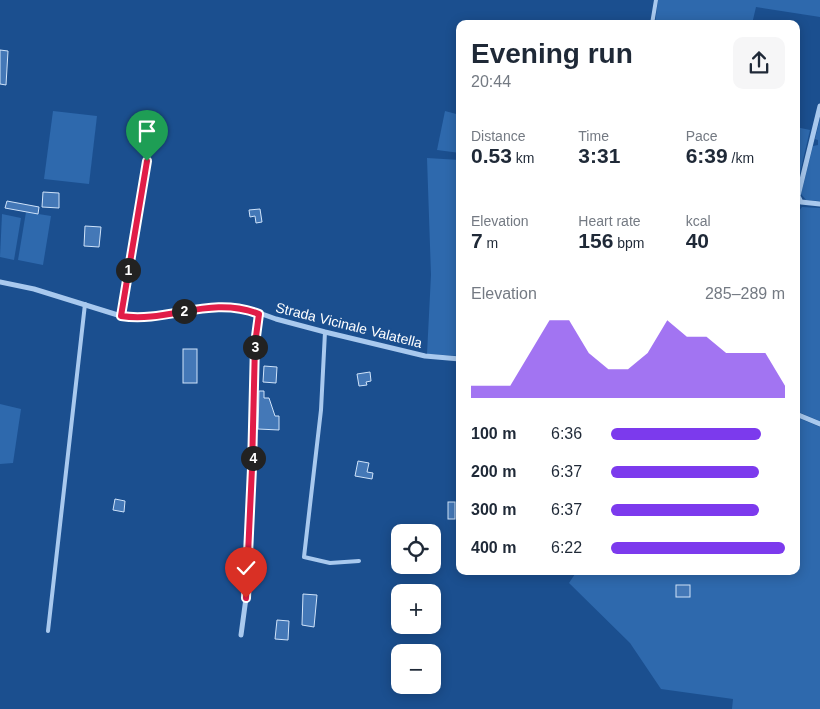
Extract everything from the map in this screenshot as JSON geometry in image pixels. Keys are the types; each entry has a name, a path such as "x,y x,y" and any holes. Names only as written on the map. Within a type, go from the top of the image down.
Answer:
{"street":[{"path":"800,188 820,106"},
{"path":"800,200 801,202 820,204"},
{"name":"Strada Vicinale Valatella","path":"0,282 34,289 121,316 136,318 217,306 246,308 259,314 326,332 425,356 456,359"},
{"path":"240,635 246,598 255,344 259,314"},
{"path":"800,416 820,424"}],"lane":[{"path":"653,20 656,0"},
{"path":"121,316 147,161 147,135"},
{"path":"48,631 85,304"},
{"path":"326,332 321,410 304,557 330,563 358,561"}],"shaded area":[{"path":"658,0 820,0 820,17 756,7 753,20 656,20"},
{"path":"53,111 97,116 89,184 44,179"},
{"path":"445,111 456,114 456,152 437,150"},
{"path":"820,118 820,201 806,200 801,194 813,146 818,145 818,140 815,139"},
{"path":"800,128 810,130 800,173"},
{"path":"427,158 456,160 456,356 427,354 431,275"},
{"path":"802,207 820,208 820,421 800,413 800,210"},
{"path":"26,212 51,216 43,265 18,260"},
{"path":"2,214 21,218 14,260 0,257"},
{"path":"0,404 21,409 13,463 0,464"},
{"path":"800,419 820,427 820,709 732,709 733,699 661,689 630,643 569,583 574,575 800,575"}],"building":[{"path":"0,50 8,51 6,85 0,84"},
{"path":"43,192 59,193 59,208 42,207"},
{"path":"7,201 39,207 38,214 5,208"},
{"path":"260,209 262,222 256,223 255,216 250,217 249,210"},
{"path":"85,226 101,227 99,247 84,246"},
{"path":"183,349 197,349 197,383 183,383"},
{"path":"264,366 277,367 276,383 263,382"},
{"path":"370,372 371,381 366,382 367,385 359,386 357,374"},
{"path":"259,391 264,391 264,398 269,398 275,416 279,416 279,430 258,429"},
{"path":"358,461 369,463 367,472 373,473 372,479 355,476"},
{"path":"115,499 125,501 124,512 113,510"},
{"path":"448,502 455,502 455,519 448,519"},
{"path":"676,585 690,585 690,597 676,597"},
{"path":"303,594 317,595 314,627 302,625"},
{"path":"277,620 289,621 288,640 275,639"}],"route":[{"path":"147,161 121,316 136,318 217,306 246,308 259,314 255,344 246,598"}]}
